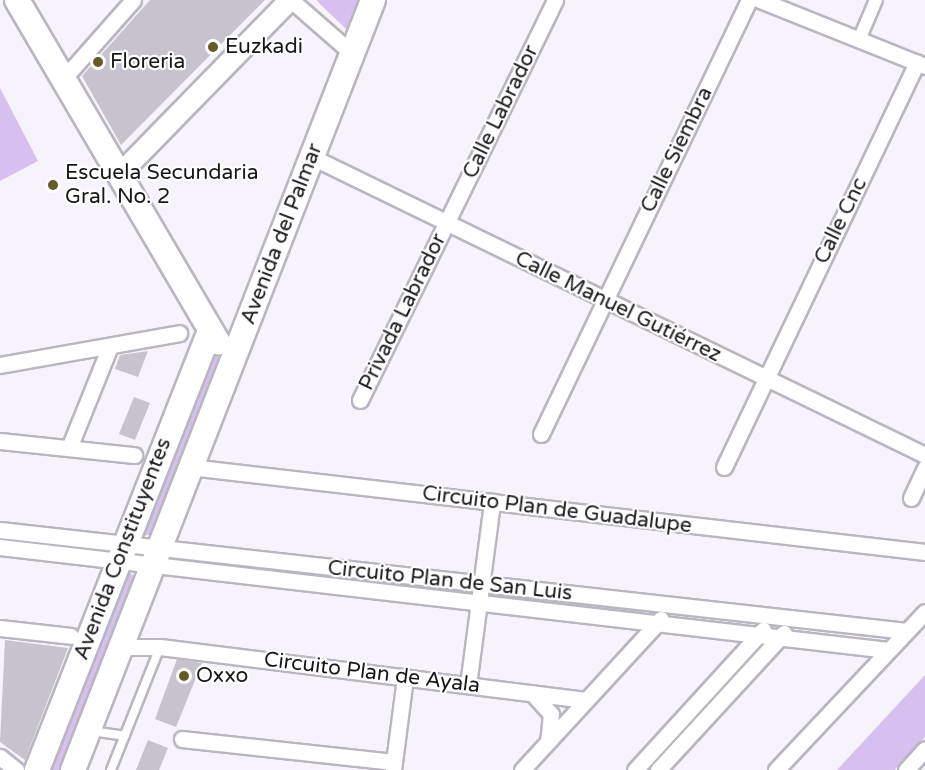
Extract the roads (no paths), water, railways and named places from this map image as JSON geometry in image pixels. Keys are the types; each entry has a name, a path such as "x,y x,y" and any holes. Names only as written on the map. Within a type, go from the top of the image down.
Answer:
{"main road":[{"path":"17,0 210,330 232,361"},
{"name":"Avenida del Palmar","path":"190,467 373,0"},
{"name":"Avenida Constituyentes","path":"37,770 210,330"},
{"name":"Avenida Constituyentes","path":"73,770 190,467"}],"street":[{"path":"64,78 133,0"},
{"path":"119,176 290,0 353,54"},
{"name":"Calle Labrador","path":"446,224 555,0"},
{"name":"Calle Siembra","path":"541,434 749,0"},
{"path":"760,0 921,64"},
{"path":"859,40 876,0"},
{"name":"Calle Cnc","path":"724,467 921,64"},
{"name":"Calle Manuel Gutiérrez","path":"312,157 925,455"},
{"name":"Privada Labrador","path":"360,400 446,224"},
{"path":"0,365 179,333"},
{"path":"69,448 110,346"},
{"path":"0,441 134,455"},
{"name":"Circuito Plan de Guadalupe","path":"190,467 925,552"},
{"path":"911,498 925,468"},
{"path":"468,685 492,502"},
{"path":"0,530 121,553"},
{"path":"0,547 121,553"},
{"name":"Circuito Plan de San Luis","path":"121,553 479,603 888,650"},
{"name":"Circuito Plan de San Luis","path":"155,557 481,584 906,631"},
{"path":"522,770 673,606"},
{"path":"776,770 925,612"},
{"path":"634,770 775,617"},
{"path":"658,770 798,619"},
{"path":"0,628 71,636"},
{"name":"Circuito Plan de Ayala","path":"121,646 160,647 586,700"},
{"path":"182,739 393,766 405,677"},
{"path":"532,693 551,714 547,743"},
{"path":"906,770 925,749"},
{"path":"0,758 16,770"}],"lane":[{"path":"111,770 160,647"},
{"path":"89,730 125,736"}],"place":[{"name":"Euzkadi","path":"213,47"},
{"name":"Floreria","path":"98,62"},
{"name":"Escuela Secundaria Gral. No. 2","path":"53,185"},
{"name":"Oxxo","path":"184,676"}]}
